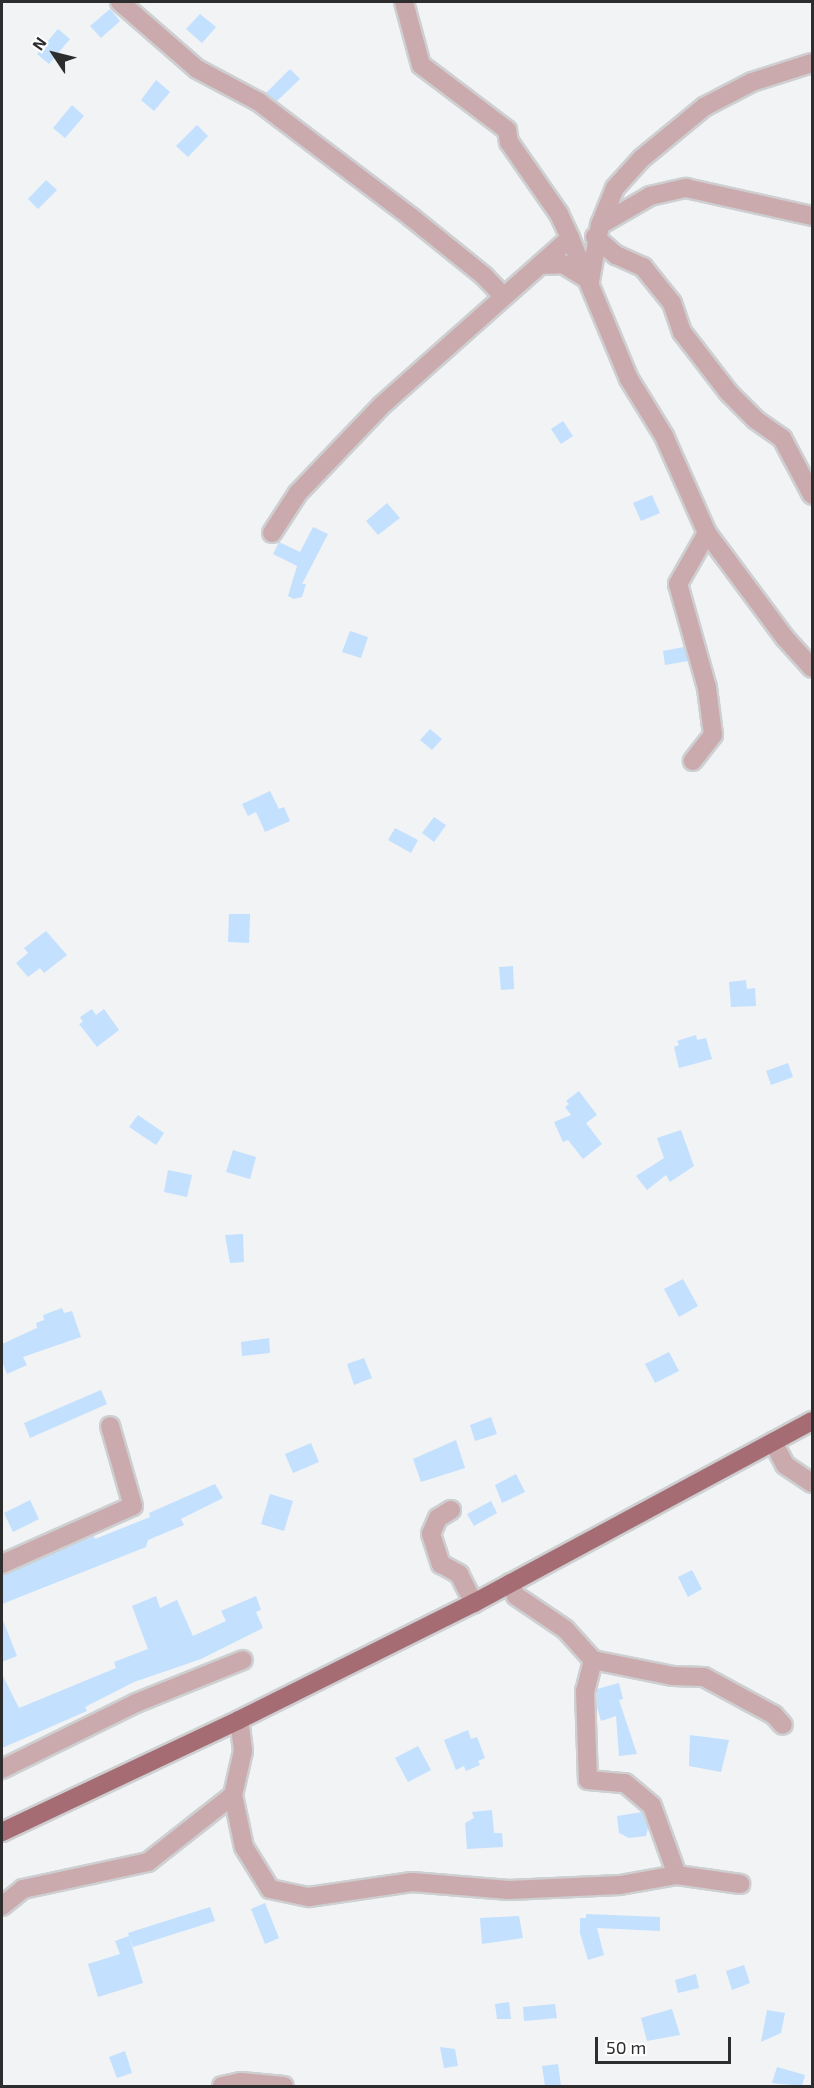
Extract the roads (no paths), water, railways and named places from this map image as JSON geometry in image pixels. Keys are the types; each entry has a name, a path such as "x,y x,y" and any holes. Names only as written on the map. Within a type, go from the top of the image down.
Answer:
{"main road":[{"path":"2,1832 239,1720 474,1603 813,1421"}],"street":[{"path":"120,2 197,69 259,102 411,217 484,276 503,296"},
{"path":"404,2 421,64 507,130 509,142 559,214 590,281 629,379 664,436 708,533 785,638 813,668"},
{"path":"590,281 598,231 615,188 634,166 704,107 752,82 813,63"},
{"path":"598,231 650,196 686,188 813,216"},
{"path":"598,231 616,255 643,267 672,303 682,332 729,393 756,420 782,438 813,495"},
{"path":"272,532 298,493 381,406 570,238"},
{"path":"540,265 563,264 590,281"},
{"path":"693,761 713,735 707,687 678,584 708,533"},
{"path":"4,1557 133,1506 111,1425"},
{"path":"773,1443 785,1465 813,1483"},
{"path":"451,1510 438,1518 431,1534 441,1564 459,1574 474,1603"},
{"path":"510,1583 516,1596 565,1629 593,1660 673,1676 704,1677 774,1715 783,1725"},
{"path":"2,1769 136,1703 243,1660"},
{"path":"593,1660 585,1691 588,1780 625,1784 652,1806 677,1875"},
{"path":"239,1720 243,1751 233,1795 244,1847 270,1889 309,1897 412,1882 509,1890 620,1885 677,1875 740,1884"},
{"path":"2,1906 23,1888 148,1862 233,1795"},
{"path":"222,2086 241,2082 284,2086"}]}
